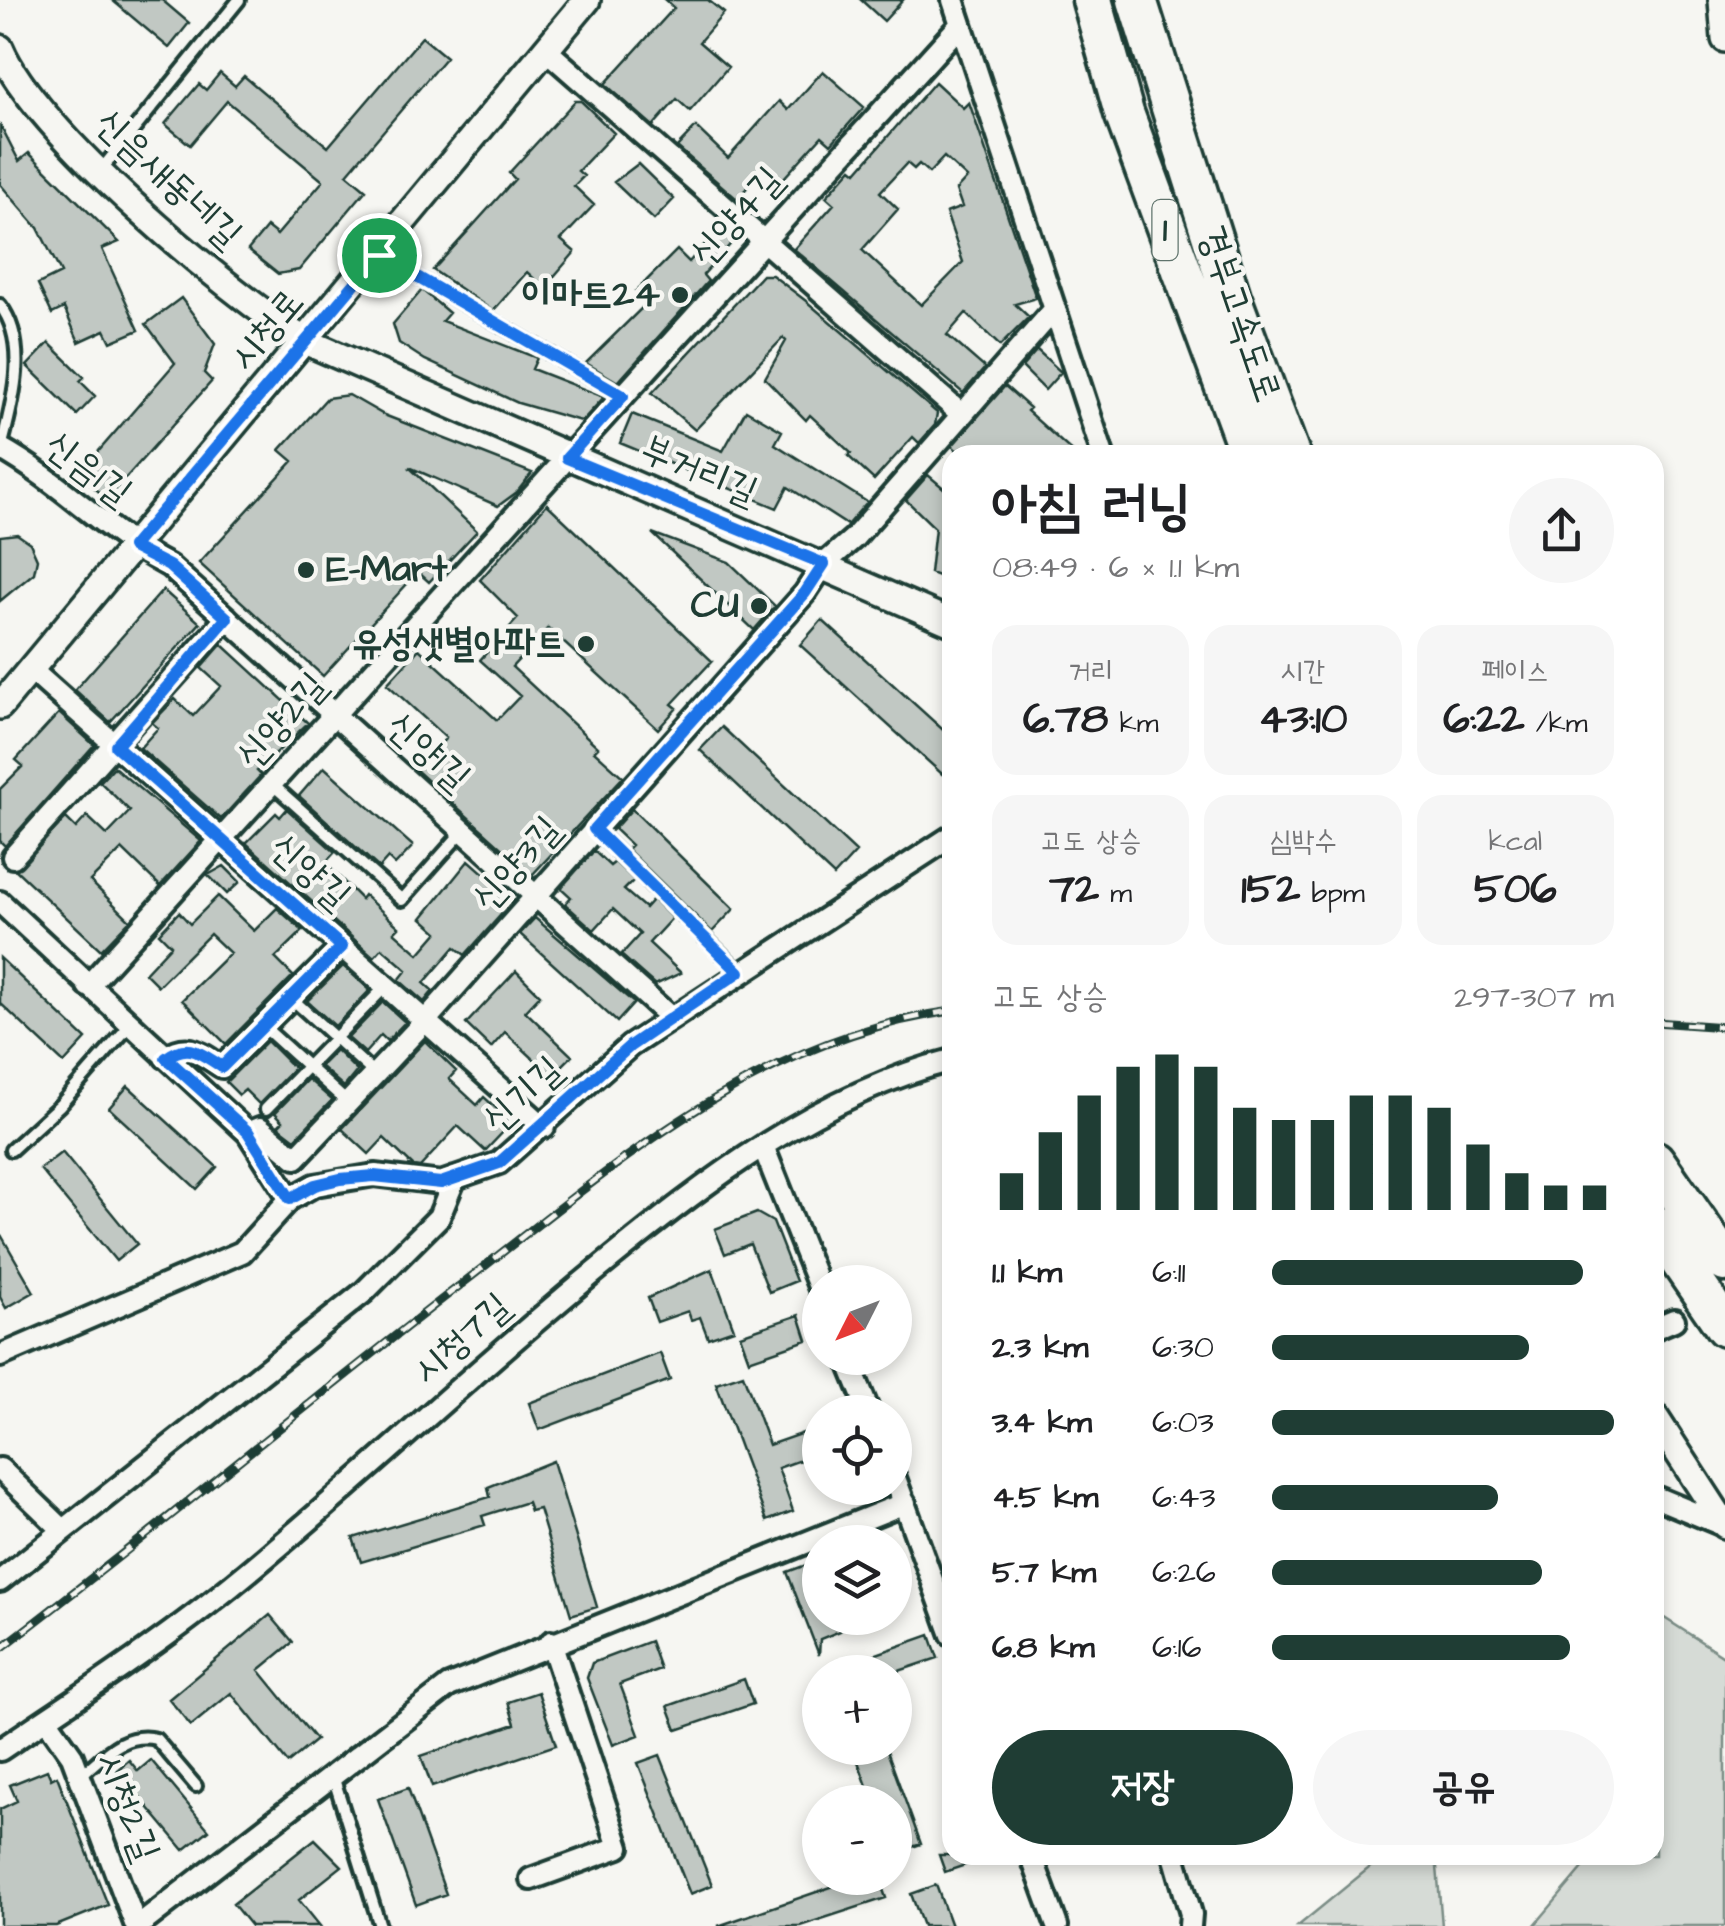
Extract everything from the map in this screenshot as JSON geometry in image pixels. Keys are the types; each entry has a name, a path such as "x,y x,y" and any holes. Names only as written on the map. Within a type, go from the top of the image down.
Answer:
{"highway":[{"name":"경부고속도로","path":"1092,0 1124,113 1246,445"},
{"name":"경부고속도로","path":"1136,0 1231,297 1286,445"},
{"path":"1664,1174 1725,1262"},
{"path":"1664,1238 1725,1327"}],"street":[{"name":"시청로","path":"0,706 588,0"},
{"path":"953,0 1052,312 1099,445"},
{"path":"1722,0 1725,39"},
{"name":"신양4길","path":"567,458 960,25"},
{"name":"신음새동네길","path":"0,48 32,97 101,170 236,294 307,342"},
{"path":"546,50 761,242 960,412"},
{"path":"824,564 854,538 960,412 1052,312"},
{"name":"부거리길","path":"307,342 942,618"},
{"name":"신음1길","path":"0,449 50,479 132,547"},
{"name":"신양2길","path":"88,986 567,458"},
{"name":"신양1길","path":"132,547 169,566 670,1017"},
{"name":"신양3길","path":"248,1132 260,1128 284,1154 296,1158 425,1021 805,593 824,564"},
{"path":"13,858 227,618"},
{"name":"신양길","path":"30,669 544,1127"},
{"name":"신기길","path":"0,1356 242,1252 290,1199 315,1185 374,1176 441,1183 499,1163 544,1127 630,1046 670,1017 942,842"},
{"path":"0,902 248,1132 290,1199"},
{"path":"166,1058 180,1047 191,1048 222,1067 342,947"},
{"name":"시청7길","path":"0,1750 238,1580 555,1304 694,1190 826,1110 942,1063"},
{"path":"763,1146 810,1265"},
{"path":"0,1582 364,1292 439,1217 455,1178"},
{"path":"1664,1431 1725,1526"},
{"path":"0,1469 63,1530"},
{"path":"1664,1501 1725,1526"},
{"path":"137,1926 449,1686 550,1642 900,1505"},
{"path":"906,1505 942,1607"},
{"path":"531,1879 618,1847 550,1642"},
{"name":"시청2길","path":"46,1718 80,1777 137,1926"},
{"path":"1036,1865 1057,1926"},
{"path":"1177,1865 1191,1914 1190,1926"}],"lane":[{"path":"101,170 239,0"},
{"path":"379,255 623,396"},
{"path":"0,305 16,360 13,401 0,449"},
{"path":"272,784 402,900 463,831"},
{"path":"594,829 739,972"},
{"path":"266,1109 386,986"},
{"path":"291,998 376,1074"},
{"path":"11,1150 60,1105 130,1025"},
{"path":"263,1026 348,1104"},
{"path":"80,1777 120,1743 146,1737 156,1740 196,1786"},
{"path":"332,1775 380,1926"}],"shaded area":[{"path":"1664,1618 1725,1657 1725,1926 1534,1926 1586,1865 1664,1865"},
{"path":"1373,1865 1437,1865 1442,1926 1298,1926"}],"building":[{"path":"112,0 162,0 189,23 169,48"},
{"path":"665,0 708,0 724,13 699,42 728,67 690,111 677,99 653,126 605,84 674,8"},
{"path":"861,0 903,0 884,21"},
{"path":"422,37 446,57 347,174 366,190 299,270 278,274 248,250 267,227 277,235 323,181 227,101 190,145 165,124 199,84 206,90 220,73 235,86 244,76 328,147"},
{"path":"823,71 864,107 831,144 822,136 782,180 766,166 737,199 677,147 696,127 728,158 779,101 788,110"},
{"path":"935,82 963,108 969,102 1036,298 1015,304 1029,317 1000,346 966,313 947,335 985,368 963,393 794,249 834,204 826,197 852,168 857,172","holes":["944,157 967,178 956,190 962,207 946,213 963,262 921,305 862,250 898,209 880,192 907,163 914,169 919,164 929,173"]},
{"path":"575,101 581,101 614,133 578,171 584,176 574,186 594,205 561,240 575,252 544,288 527,272 493,311 433,270 515,179 509,173"},
{"path":"0,124 19,161 29,153 119,242 102,249 139,330 111,342 105,330 79,342 64,308 52,314 38,284 61,273 38,228 0,184"},
{"path":"638,164 674,199 654,220 614,182"},
{"path":"722,225 736,238 703,275 708,281 618,382 586,363 648,302 636,291 677,250 689,262"},
{"path":"762,275 772,275 806,301 937,413 935,425 919,443 913,437 874,480 848,456 851,453 810,415 806,420 765,378 786,341 783,338 695,430 652,393"},
{"path":"422,290 449,313 442,321 537,358 532,369 604,397 582,421 577,420 518,403 425,360 399,343 393,324"},
{"path":"181,298 215,344 204,373 212,381 107,499 79,474 175,363 146,324"},
{"path":"49,343 84,377 80,381 95,396 77,415 27,366"},
{"path":"1037,350 1061,372 1045,390 1022,367"},
{"path":"1005,386 1065,445 953,445"},
{"path":"349,395 384,415 532,473 517,492 498,506 409,467 477,531 429,582 418,572 323,676 199,563 293,461 280,450 327,398"},
{"path":"746,410 782,431 775,444 867,502 847,525 788,487 777,508 620,443 632,414 723,451"},
{"path":"928,475 942,487 942,577 930,573 935,528 906,500"},
{"path":"547,504 712,661 672,704 677,708 658,729 548,628 512,667 598,747 594,751 623,777 532,875 416,770 446,738 387,684 419,649 497,720 520,696 480,660 518,618 480,580"},
{"path":"652,533 729,562 775,606 754,630"},
{"path":"17,534 30,543 37,559 34,573 0,601 0,536"},
{"path":"163,590 200,623 110,722 75,690"},
{"path":"822,620 942,729 942,774 800,645"},
{"path":"222,644 308,723 257,771 261,775 221,819 140,748 158,728 152,723 175,699 193,716 221,686 201,668"},
{"path":"59,713 94,745 5,846 0,841 0,789 23,766 16,760"},
{"path":"722,727 856,852 834,876 700,750"},
{"path":"114,767 201,841 160,886 122,849 90,881 130,920 101,950 16,870 66,818 76,828 87,816 107,835 130,811 100,782"},
{"path":"324,767 413,846 395,865 388,858 379,868 299,796"},
{"path":"287,809 335,852 325,863 361,899 364,895 399,927 394,932 419,954 438,932 422,918 469,860 514,900 465,955 455,947 424,983 433,991 424,1002 399,980 407,970 382,948 374,957 246,843 276,813 280,817"},
{"path":"632,809 734,909 712,932 627,849 631,845 614,829"},
{"path":"594,851 610,866 615,862 634,880 624,890 645,908 653,899 672,918 649,943 681,973 655,985 621,955 640,934 613,909 594,930 565,904 571,897 561,888"},
{"path":"224,866 240,882 227,894 208,875"},
{"path":"218,896 254,931 277,908 303,931 275,958 293,976 226,1044 182,1000 230,953 210,934 158,986 145,973 171,945 159,933 179,912 190,924"},
{"path":"535,918 634,1003 617,1022 520,934"},
{"path":"0,958 86,1039 64,1063 0,1003"},
{"path":"343,966 370,990 335,1026 307,1001"},
{"path":"516,971 540,995 525,1011 572,1056 552,1076 505,1032 491,1048 466,1024"},
{"path":"383,1002 405,1022 387,1041 381,1035 365,1053 348,1038"},
{"path":"267,1041 294,1068 259,1104 245,1090 239,1095 226,1082"},
{"path":"425,1041 456,1071 449,1079 477,1105 484,1097 508,1119 500,1127 504,1131 485,1151 458,1126 420,1167 413,1166 384,1138 369,1154 342,1129"},
{"path":"336,1050 357,1071 344,1087 320,1066"},
{"path":"308,1079 332,1100 295,1139 278,1126 283,1121 275,1113"},
{"path":"128,1086 217,1167 197,1189 109,1108"},
{"path":"62,1152 137,1244 116,1261 40,1169"},
{"path":"757,1213 773,1222 796,1281 769,1292 750,1244 725,1254 715,1229"},
{"path":"0,1233 34,1292 6,1308 0,1297"},
{"path":"712,1269 734,1329 708,1338 700,1317 691,1320 688,1311 657,1322 648,1298"},
{"path":"799,1315 802,1324 802,1342 749,1360 740,1335"},
{"path":"660,1353 670,1380 539,1430 529,1403"},
{"path":"743,1374 769,1445 802,1433 802,1459 778,1468 793,1511 767,1521 716,1383"},
{"path":"553,1461 597,1607 571,1615 539,1509 530,1511 527,1502 482,1516 485,1525 361,1562 353,1538 490,1497 488,1487"},
{"path":"802,1566 802,1611 787,1572"},
{"path":"270,1615 293,1642 259,1670 316,1740 288,1763 231,1693 191,1726 169,1699"},
{"path":"811,1635 830,1635 820,1639 819,1655"},
{"path":"930,1635 938,1658 912,1667 912,1655 874,1655"},
{"path":"650,1641 660,1669 620,1684 639,1735 613,1745 587,1678 592,1663"},
{"path":"744,1679 753,1704 677,1730 668,1706"},
{"path":"538,1692 556,1745 432,1787 421,1756 515,1724 508,1702"},
{"path":"660,1755 712,1885 690,1894 638,1763"},
{"path":"129,1760 138,1771 151,1760 209,1830 184,1850 117,1770"},
{"path":"859,1765 892,1765 899,1785 867,1785"},
{"path":"47,1770 51,1779 57,1776 108,1905 56,1926 0,1926 0,1809 17,1801 10,1785"},
{"path":"408,1788 446,1894 416,1905 378,1799"},
{"path":"912,1819 921,1844 912,1847"},
{"path":"315,1839 342,1866 299,1900 320,1926 251,1926 233,1904"},
{"path":"943,1865 966,1865 945,1872"},
{"path":"936,1885 951,1926 923,1926 912,1894"},
{"path":"808,1895 886,1898 800,1926 718,1926"}],"railway":[{"path":"0,1649 575,1195 691,1113 815,1048 881,1025 942,1013"},
{"path":"1664,1023 1725,1027"}],"place":[{"name":"이마트24","path":"680,295"},
{"name":"E-Mart","path":"306,570"},
{"name":"CU","path":"759,606"},
{"name":"유성샛별아파트","path":"586,644"}],"route":[{"path":"379,255 623,396 567,458 824,564 805,593 594,829 739,972 630,1046 538,1134 499,1163 441,1183 374,1176 340,1179 315,1185 290,1199 248,1132 166,1058 180,1047 191,1048 222,1067 342,947 116,746 227,618 169,566 132,547 379,255"}]}
